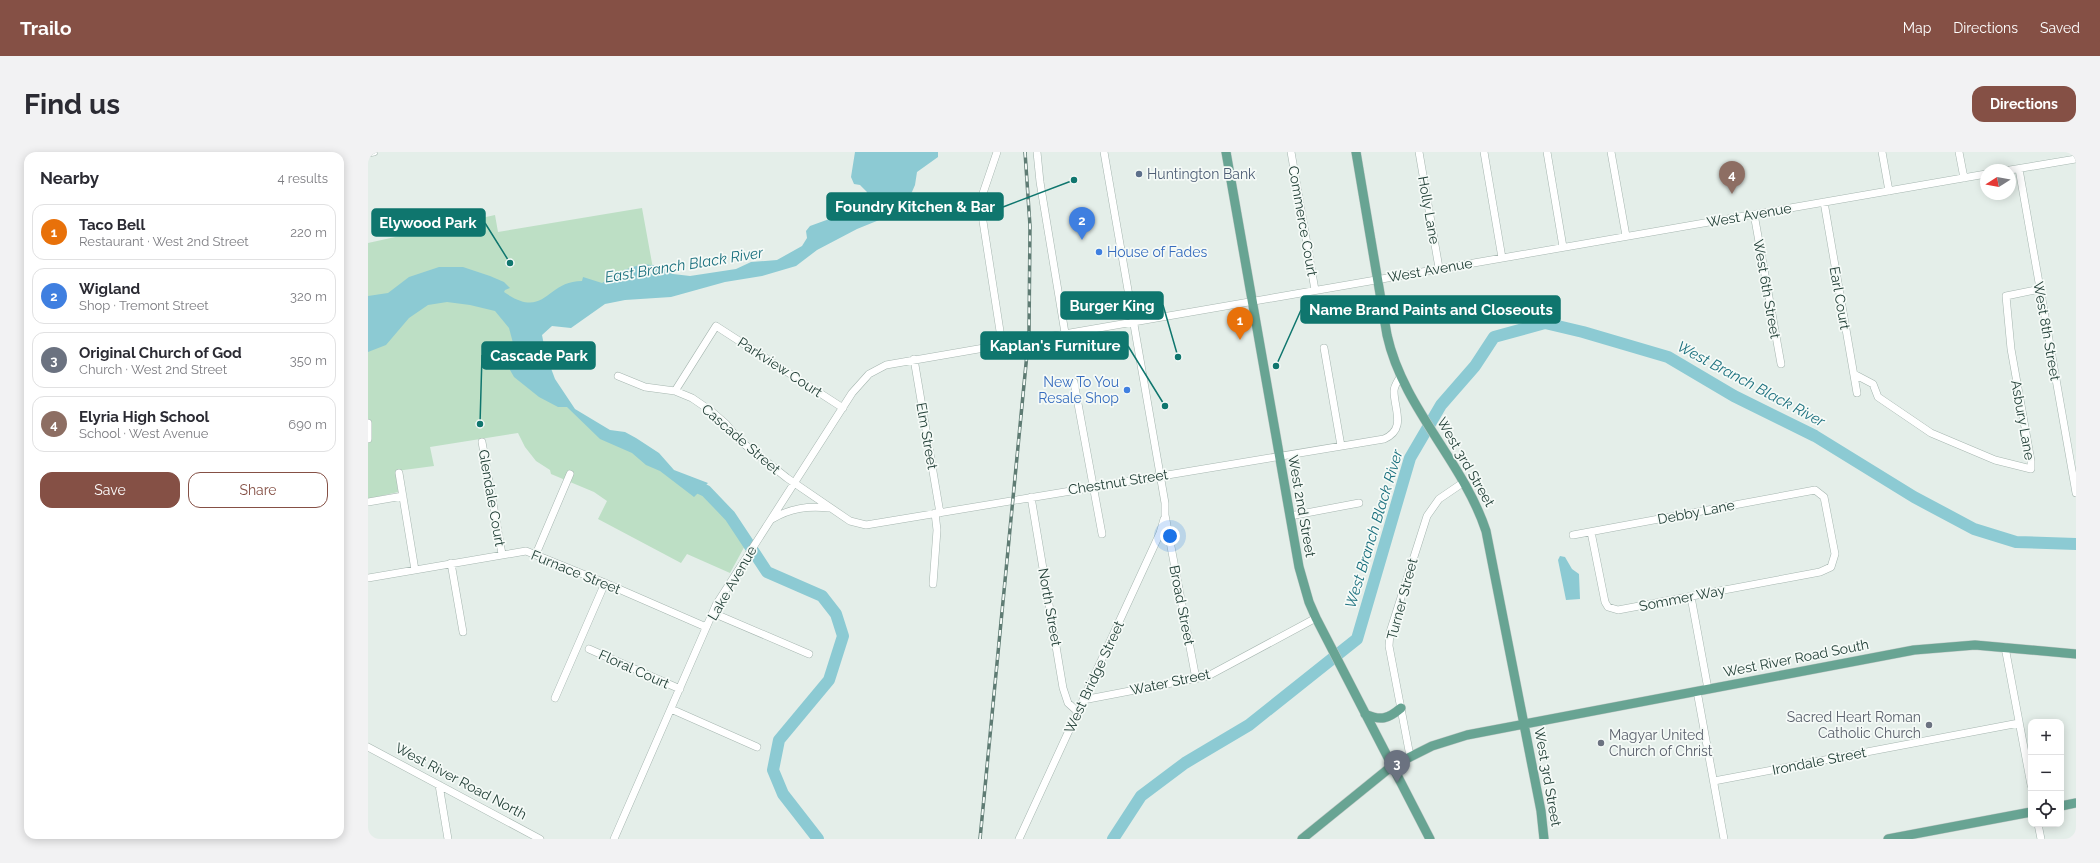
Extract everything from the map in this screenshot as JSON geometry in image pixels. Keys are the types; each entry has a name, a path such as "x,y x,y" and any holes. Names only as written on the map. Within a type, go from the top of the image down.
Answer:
{"main road":[{"name":"West 2nd Street","path":"1226,152 1279,456 1304,587 1316,618 1430,839"},
{"name":"West 3rd Street","path":"1356,152 1389,343 1400,377 1413,401 1464,482 1482,518 1490,546 1544,839"},
{"name":"West River Road South","path":"1524,724 1914,650 1975,645 2076,654"},
{"path":"1365,714 1383,719 1391,716 1401,708"},
{"path":"1302,839 1392,766 1410,756 1449,740 1524,724"},
{"path":"2064,805 2076,803"},
{"path":"1888,839 2028,813"}],"street":[{"path":"368,153 374,152"},
{"path":"997,152 980,202 1002,344"},
{"path":"1038,152 1040,182 1065,333"},
{"name":"Broad Street","path":"1104,152 1160,476 1165,515 1196,679"},
{"name":"Commerce Court","path":"1291,152 1315,290"},
{"name":"Holly Lane","path":"1419,152 1439,268"},
{"path":"1484,152 1502,258"},
{"path":"1547,152 1563,247"},
{"path":"1611,152 1626,236"},
{"path":"1882,152 1889,191"},
{"path":"1959,152 1964,178"},
{"path":"2016,169 2076,159"},
{"name":"West 8th Street","path":"2019,169 2076,493"},
{"name":"West Avenue","path":"875,370 886,365 914,359 1980,175"},
{"name":"Earl Court","path":"1824,202 1857,393"},
{"name":"West 6th Street","path":"1754,214 1781,364"},
{"name":"Asbury Lane","path":"1854,374 1873,384 1878,397 1931,433 1995,460 2031,469 2031,461 2008,327 2006,296 2040,289"},
{"name":"Parkview Court","path":"675,391 716,326 843,408"},
{"path":"1324,348 1341,446"},
{"name":"Elm Street","path":"914,359 937,513 933,584"},
{"name":"Lake Avenue","path":"614,839 713,613 758,538 843,408 862,381 875,370"},
{"name":"Cascade Street","path":"618,376 645,387 675,391 692,398 726,424 739,440 794,483"},
{"name":"Chestnut Street","path":"794,483 850,521 866,526 1092,486 1384,439 1393,433 1399,420 1394,390 1400,377"},
{"path":"1074,382 1102,534"},
{"path":"368,423 368,439"},
{"name":"Glendale Court","path":"482,442 502,554"},
{"path":"400,473 415,570"},
{"path":"536,554 570,474"},
{"name":"Turner Street","path":"1410,756 1389,646 1390,632 1426,516 1439,499 1464,482"},
{"name":"Debby Lane","path":"1573,535 1810,490 1820,492 1824,497 1835,554 1831,567"},
{"path":"368,502 403,496"},
{"name":"North Street","path":"1031,497 1063,688 1068,702 1078,712"},
{"path":"1290,516 1359,504"},
{"path":"770,521 784,512 800,507 811,506 831,508"},
{"name":"West Bridge Street","path":"1020,839 1160,533 1165,515"},
{"name":"Sommer Way","path":"1591,532 1604,599 1609,608 1620,610 1820,572 1831,567"},
{"name":"Furnace Street","path":"368,578 522,551 536,554 706,627"},
{"path":"451,563 463,632"},
{"path":"555,698 605,583"},
{"path":"1691,597 1708,689"},
{"path":"713,613 809,654"},
{"name":"Water Street","path":"1083,700 1211,675 1316,618"},
{"path":"2005,647 2028,770"},
{"name":"Floral Court","path":"589,649 680,689"},
{"path":"1697,692 1724,839"},
{"path":"671,709 757,747"},
{"name":"Irondale Street","path":"1714,781 2019,723"},
{"name":"West River Road North","path":"368,747 540,839"},
{"path":"439,785 448,839"},
{"path":"2039,827 2041,839"}],"green space":[{"path":"642,208 656,285 525,321 546,387 604,434 706,491 730,516 747,542 730,573 687,554 681,563 598,519 607,501 594,492 551,474 550,470 536,461 525,447 518,433 430,447 434,466 396,471 398,492 368,499 368,243 495,215 498,232"}],"water":[{"path":"855,152 938,152 938,157 917,172 915,185 908,201 894,214 857,229 817,250 796,266 762,276 725,282 671,297 625,300 605,304 571,328 552,326 542,335 546,355 555,379 575,409 610,430 625,432 636,438 659,453 674,470 708,483 694,497 660,471 646,465 632,453 600,439 567,407 558,407 539,397 514,377 510,370 513,343 509,328 495,311 470,305 447,302 428,305 409,318 386,345 368,352 368,296 388,293 409,277 439,267 463,267 490,276 504,282 510,288 504,292 518,300 529,303 545,297 560,287 570,283 582,281 583,277 602,283 624,270 642,264 660,266 673,274 690,276 736,269 751,262 777,260 802,246 807,238 806,231 810,226 843,214 851,206 866,197 867,192 860,185 854,184 851,177"},
{"path":"1560,556 1565,557 1572,569 1579,574 1580,599 1566,600 1558,560"}],"waterway":[{"name":"West Branch Black River","path":"1113,839 1141,796 1185,763 1249,725 1357,639 1410,458 1441,405 1475,366 1494,337 1545,323 1583,332 1668,357 1734,396 1815,436 1914,497 1974,529 2016,542 2076,544"},
{"name":"West Branch Black River","path":"687,482 706,491 730,516 767,572 822,596 836,614 843,636 829,680 779,740 773,770 783,794 818,839"}],"railway":[{"path":"980,839 1029,333 1030,226 1025,152"}],"place":[{"name":"Huntington Bank","path":"1139,174"},
{"name":"Foundry Kitchen & Bar","path":"1074,180"},
{"name":"Elyria High School","path":"1732,194"},
{"name":"Wigland","path":"1082,240"},
{"name":"House of Fades","path":"1099,252"},
{"name":"Elywood Park","path":"510,263"},
{"name":"Taco Bell","path":"1240,340"},
{"name":"Burger King","path":"1178,357"},
{"name":"Name Brand Paints and Closeouts","path":"1276,366"},
{"name":"New To You Resale Shop","path":"1127,390"},
{"name":"Kaplan's Furniture","path":"1165,406"},
{"name":"Cascade Park","path":"480,424"},
{"name":"Sacred Heart Roman Catholic Church","path":"1929,725"},
{"name":"Magyar United Church of Christ","path":"1601,743"},
{"name":"Original Church of God","path":"1397,783"}],"water label":[{"name":"East Branch Black River","path":"684,265"}]}
